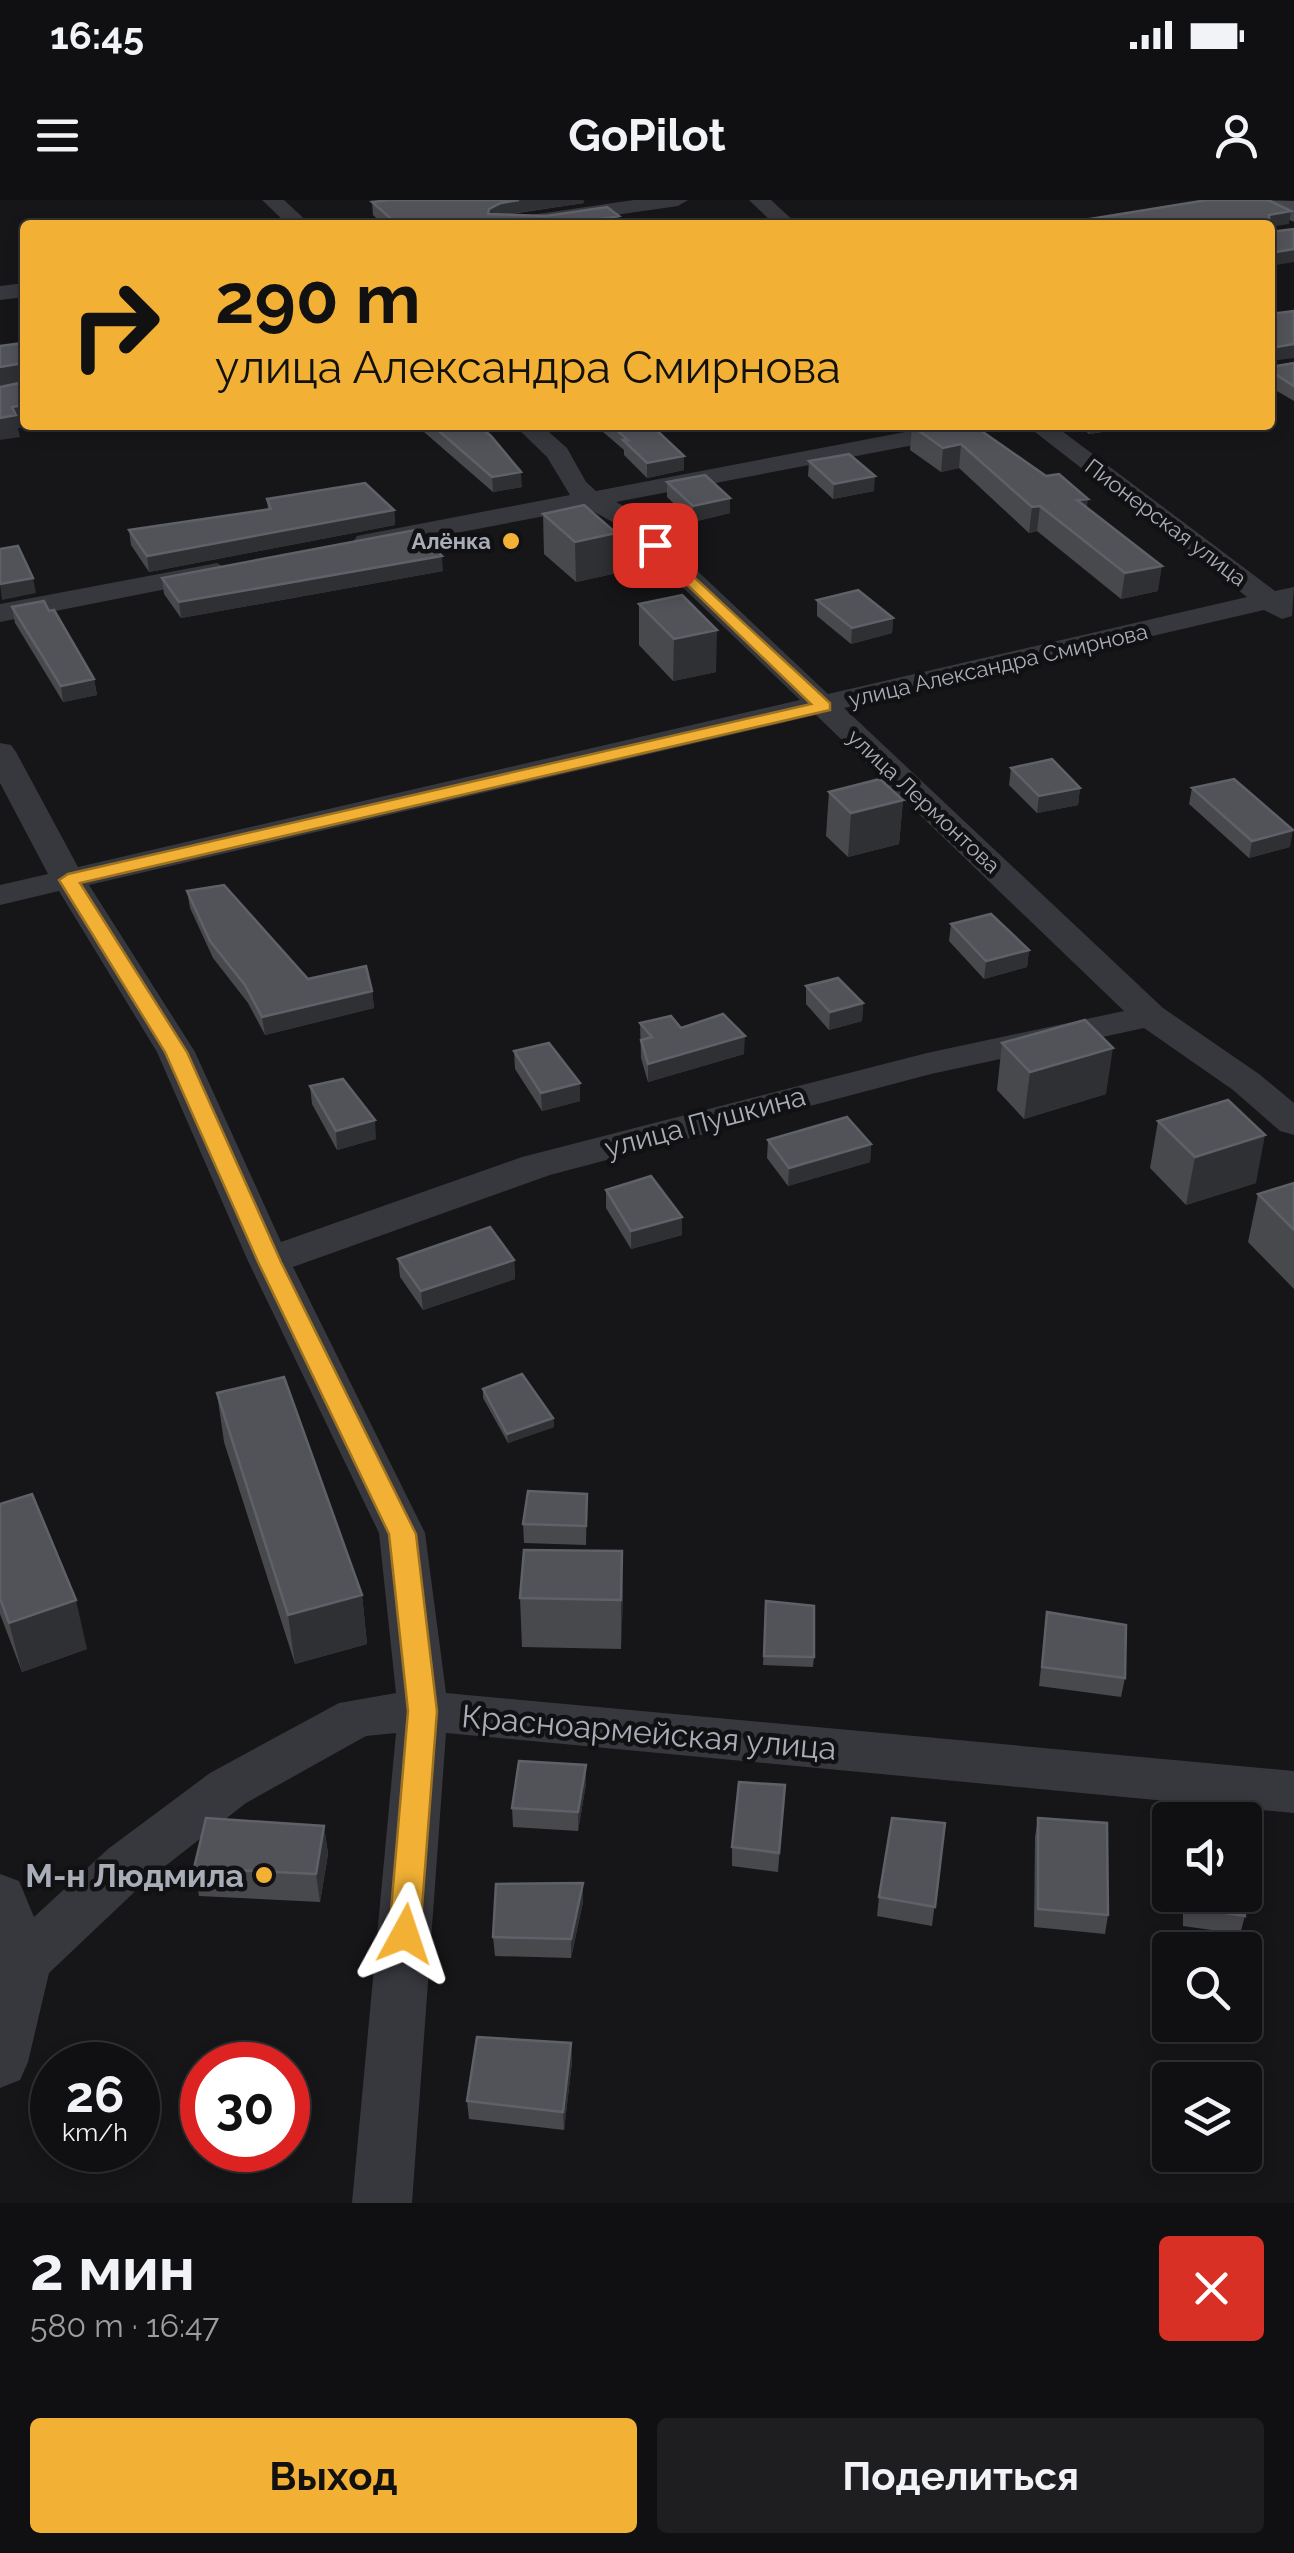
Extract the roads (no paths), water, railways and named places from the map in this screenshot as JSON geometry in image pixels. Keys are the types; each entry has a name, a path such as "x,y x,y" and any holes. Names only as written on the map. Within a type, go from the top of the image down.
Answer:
{"street":[{"path":"272,200 294,220"},
{"path":"537,220 678,200"},
{"path":"758,200 781,220"},
{"path":"1270,200 1290,227"},
{"name":"улица Лермонтова","path":"532,430 558,453 576,486 590,499 627,518 1150,1016 1246,1082 1294,1123"},
{"path":"342,547 956,430"},
{"name":"Пионерская улица","path":"1045,430 1286,605"},
{"path":"0,614 247,566"},
{"name":"улица Александра Смирнова","path":"0,895 824,706 1286,605"},
{"path":"0,752 68,880 176,1052 269,1262 402,1534 422,1711 382,2203"},
{"name":"улица Пушкина","path":"269,1262 536,1166 927,1064 1150,1016"},
{"path":"1246,1082 1294,1081"},
{"name":"Красноармейская улица","path":"24,1961 127,1865 228,1788 356,1717 422,1711 1294,1792"},
{"path":"0,1897 24,1961 0,2062"}],"place":[{"name":"Алёнка","path":"511,541"},
{"name":"М-н Людмила","path":"264,1875"}]}
